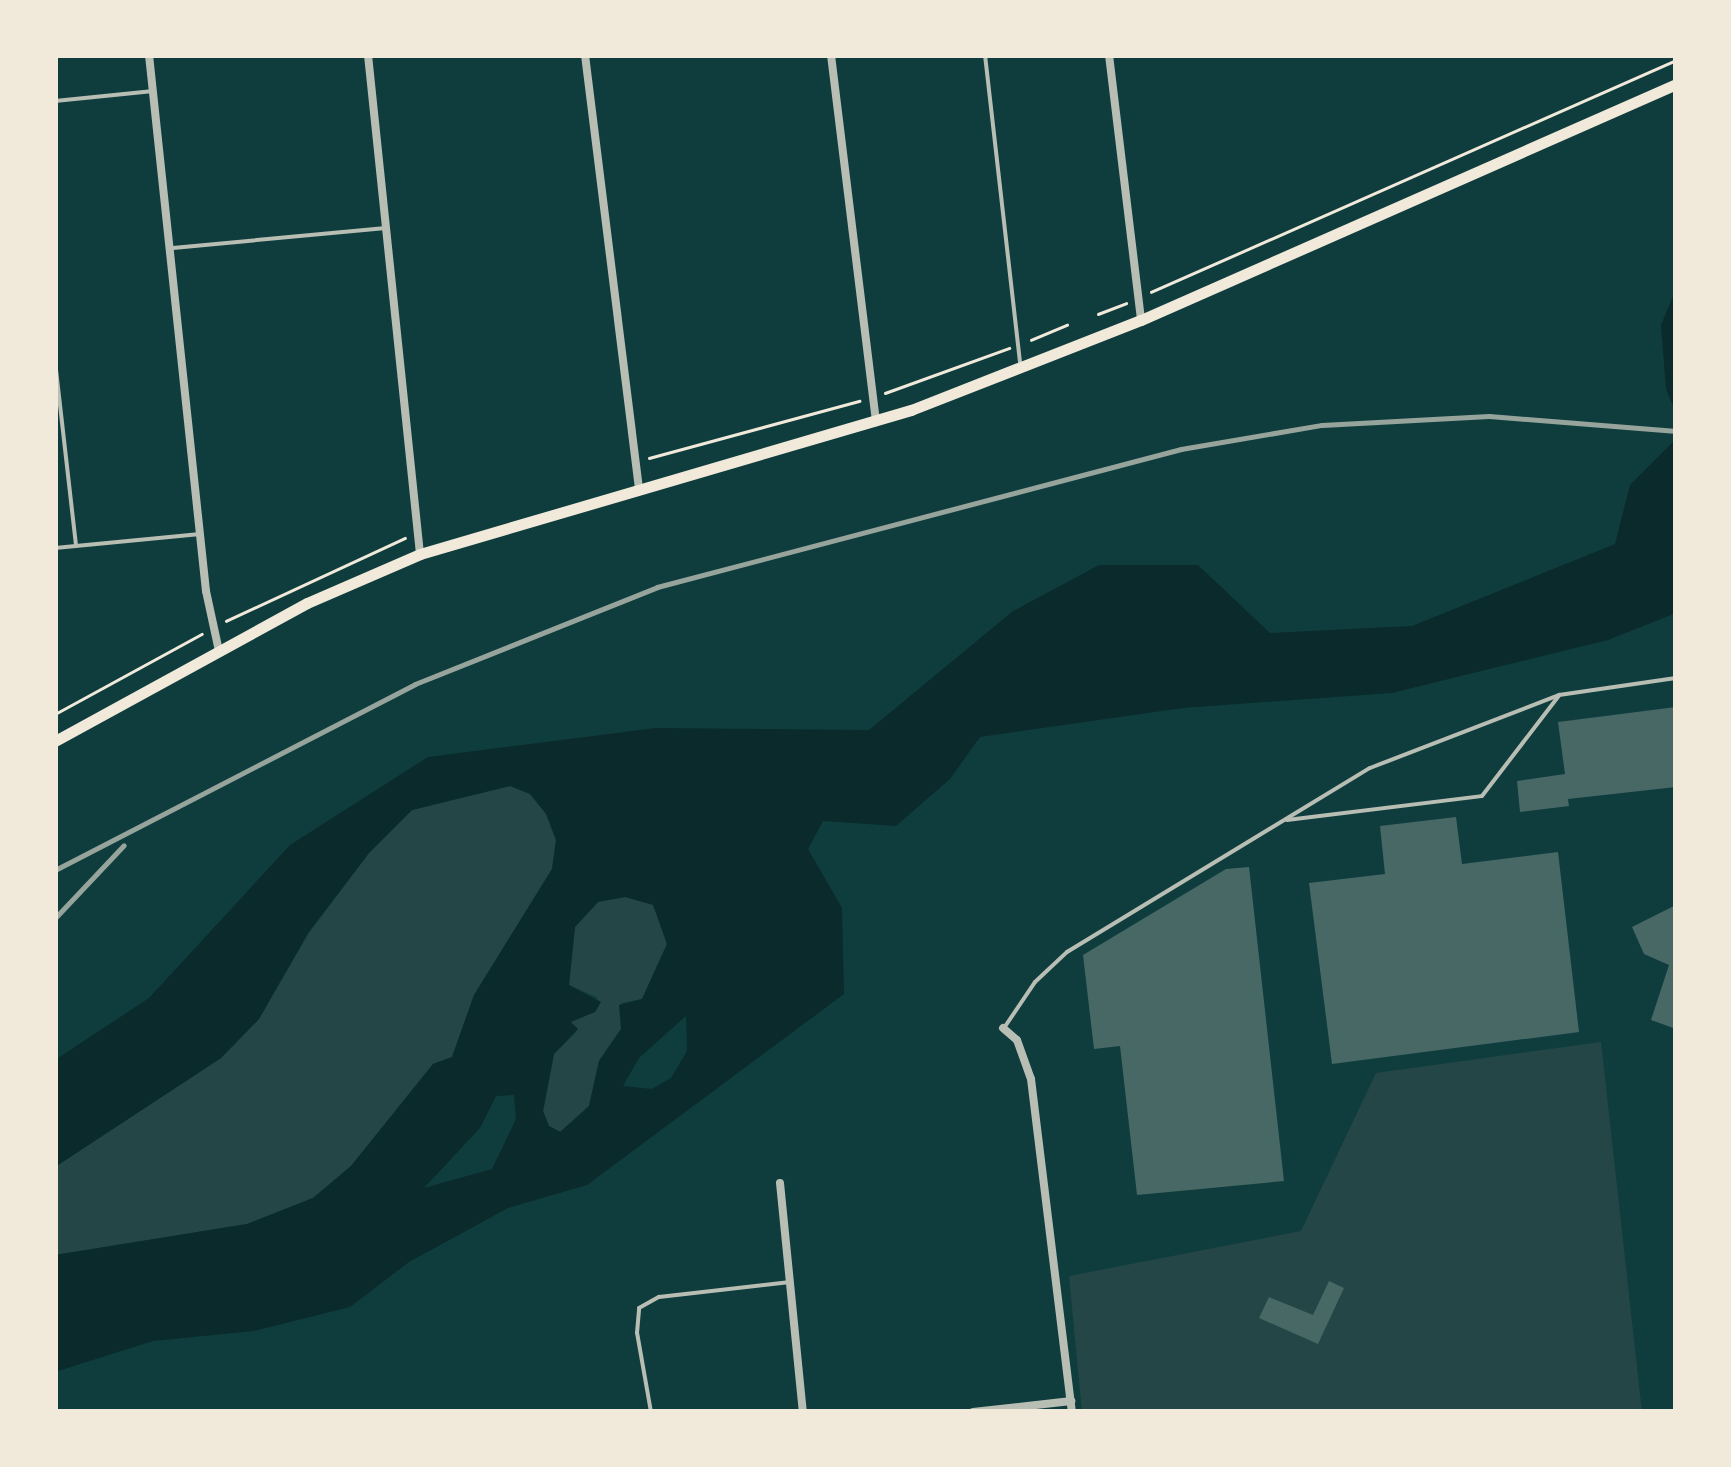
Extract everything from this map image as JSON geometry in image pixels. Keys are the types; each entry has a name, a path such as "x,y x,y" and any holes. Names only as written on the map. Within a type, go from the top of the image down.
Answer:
{"main road":[{"path":"55,741 219,651 420,554 639,487 876,422 1141,320 1676,84"}],"street":[{"path":"149,55 200,534 219,651"},
{"path":"368,55 420,554"},
{"path":"585,55 639,487"},
{"path":"831,55 876,422"},
{"path":"1109,55 1141,320"},
{"path":"1004,1028 1016,1040 1031,1079 1072,1412"},
{"path":"780,1184 803,1412"},
{"path":"973,1412 1071,1402"}],"lane":[{"path":"985,55 1021,367"},
{"path":"55,101 153,91"},
{"path":"171,248 387,228"},
{"path":"55,361 76,546"},
{"path":"55,548 200,534"},
{"path":"1004,1028 1035,982 1067,952 1370,768 1559,696 1676,678"},
{"path":"1283,820 1482,796 1559,696"},
{"path":"651,1412 636,1333 640,1308 659,1297 790,1282"}],"path":[{"path":"1151,292 1676,60"},
{"path":"1098,314 1125,304"},
{"path":"636,462 873,396 1067,326"},
{"path":"55,714 214,628 418,532"}],"shaded area":[{"path":"1676,289 1676,413 1666,389 1661,325"},
{"path":"1676,439 1676,613 1608,640 1392,693 1183,708 980,737 950,779 896,826 823,821 808,849 842,908 844,994 587,1185 508,1208 409,1262 350,1307 254,1331 153,1341 55,1372 55,1255 247,1224 313,1198 351,1166 433,1064 452,1057 474,995 552,869 556,840 546,814 530,794 510,786 412,810 369,853 308,933 259,1019 221,1058 55,1167 55,1060 149,998 290,845 428,757 656,728 869,730 1013,611 1099,565 1198,565 1270,633 1412,626 1615,544 1630,485","holes":["625,897 653,905 667,944 642,999 619,1005 621,1029 599,1061 589,1106 560,1132 549,1126 543,1111 554,1054 578,1029 571,1022 595,1012 601,1002 569,985 575,927 598,902","686,1016 687,1051 671,1078 652,1089 623,1086 639,1058","514,1095 516,1119 492,1169 424,1188 480,1128 496,1096"]},
{"path":"510,786 530,794 546,813 556,840 552,869 474,995 452,1057 433,1064 351,1166 313,1198 247,1224 55,1255 55,1167 221,1058 259,1019 309,933 369,853 412,810"},
{"path":"625,897 653,904 667,944 642,999 621,1003 621,1029 599,1061 589,1106 561,1132 549,1126 543,1111 554,1054 576,1032 570,1022 598,998 569,985 575,927 598,902"},
{"path":"1601,1042 1642,1412 1082,1412 1069,1276 1301,1231 1376,1073"}],"building":[{"path":"1676,707 1676,787 1568,799 1569,806 1520,812 1517,781 1565,774 1558,722"},
{"path":"1456,817 1462,864 1558,852 1579,1032 1332,1064 1309,883 1385,874 1380,826"},
{"path":"1249,867 1284,1181 1137,1195 1120,1046 1094,1049 1083,955 1226,869"},
{"path":"1676,905 1676,1029 1651,1020 1669,965 1644,954 1632,927"},
{"path":"1329,1281 1344,1288 1318,1344 1259,1318 1269,1297 1313,1315"}],"railway":[{"path":"55,870 415,684 657,587 1181,449 1322,425 1489,416 1676,431"},
{"path":"55,918 124,845"}]}
